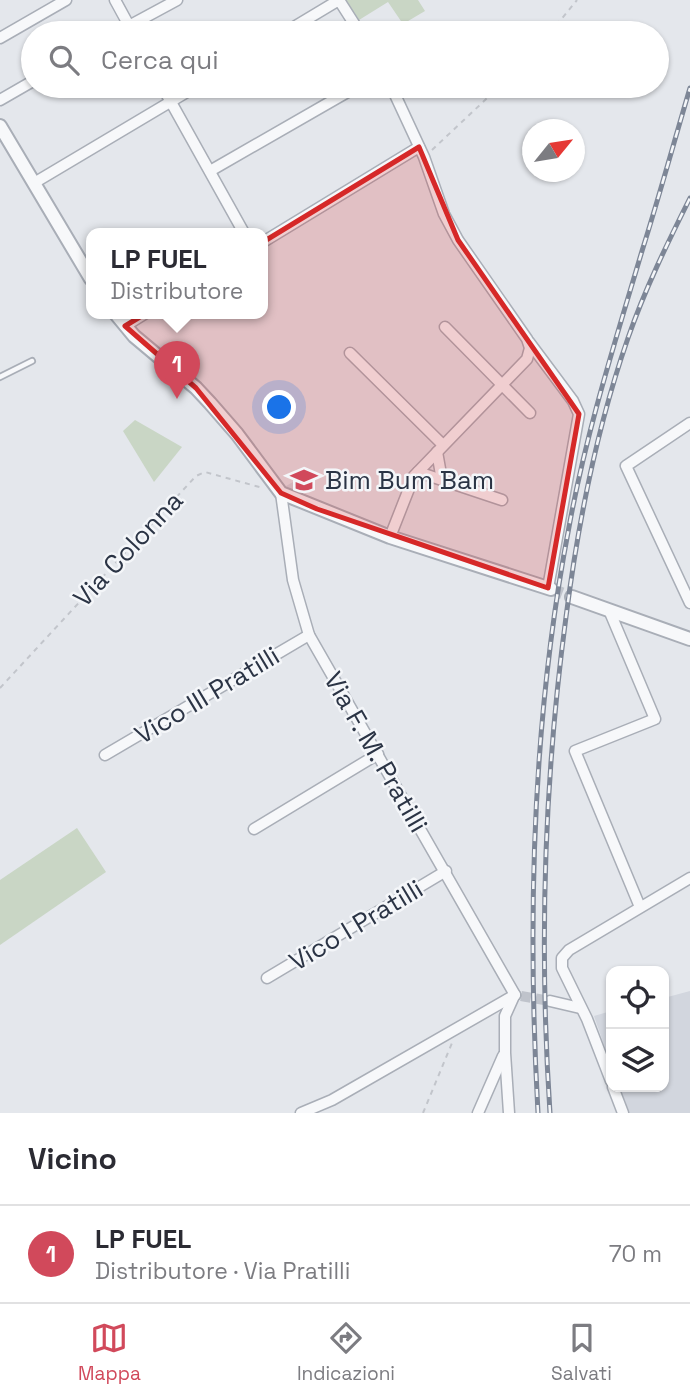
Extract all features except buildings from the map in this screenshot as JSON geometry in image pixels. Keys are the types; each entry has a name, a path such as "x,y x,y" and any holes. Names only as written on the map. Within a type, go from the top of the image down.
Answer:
{"street":[{"path":"30,21 66,0"},
{"path":"115,0 127,21"},
{"path":"144,21 177,0"},
{"path":"304,21 340,0 353,21"},
{"path":"0,38 21,26"},
{"path":"0,100 21,88"},
{"path":"169,98 241,228"},
{"path":"34,183 176,98"},
{"path":"210,172 337,98"},
{"path":"120,319 196,388 237,434 281,493 390,537 549,589 579,414 573,401 458,240 444,214 424,158 397,98"},
{"path":"0,126 86,271"},
{"path":"268,239 419,146"},
{"path":"125,326 136,319"},
{"path":"445,327 530,413"},
{"path":"390,537 414,476 527,359 530,348 527,339"},
{"path":"350,353 440,449 443,480"},
{"path":"690,423 626,466 690,603"},
{"path":"418,472 502,500"},
{"name":"Via F. M. Pratilli","path":"281,493 293,580 309,635 518,996"},
{"path":"572,597 690,639"},
{"path":"609,610 655,719 575,751 640,907"},
{"name":"Vico III Pratilli","path":"105,755 309,635"},
{"path":"254,829 378,754"},
{"name":"Vico I Pratilli","path":"267,978 446,872"},
{"path":"606,1068 587,1019 562,968 564,954 690,878"},
{"path":"301,1113 332,1100 518,996"},
{"path":"509,1113 505,1053 506,1016 518,996"},
{"path":"550,1001 580,1008"},
{"path":"478,1113 505,1053"},
{"path":"615,1092 623,1113"}],"lane":[{"path":"0,377 32,361"}],"path":[{"path":"560,21 577,0"},
{"path":"424,158 487,98"},
{"name":"Via Colonna","path":"0,688 196,476 205,472 281,493"},
{"path":"423,1113 441,1066 455,1039 456,1029"}],"highlighted area":[{"path":"419,147 458,240 579,414 548,588 317,509 281,493 196,388 125,326"}],"shaded area":[{"name":"Bim Bum Bam","path":"307,474 314,487 299,496 286,486"},
{"path":"690,991 690,1113 629,1113 621,1092 669,1092 669,997"},
{"path":"606,1012 606,1051 594,1016"}],"green space":[{"path":"346,0 418,0 425,11 408,21 401,21 388,2 359,20"},
{"path":"135,420 182,447 154,482 123,431"},
{"path":"77,828 106,872 0,945 0,880"}],"tunnel":[{"path":"551,589 572,597"},
{"path":"521,996 550,1001"}],"railway":[{"path":"538,1113 533,893 540,746 557,600 569,527 592,422 690,88"},
{"path":"550,1113 544,926 548,802 571,582 590,476 617,372 649,284 690,198"}],"place":[{"name":"LP FUEL","path":"177,399"},
{"name":"Bim Bum Bam","path":"304,480"}]}
